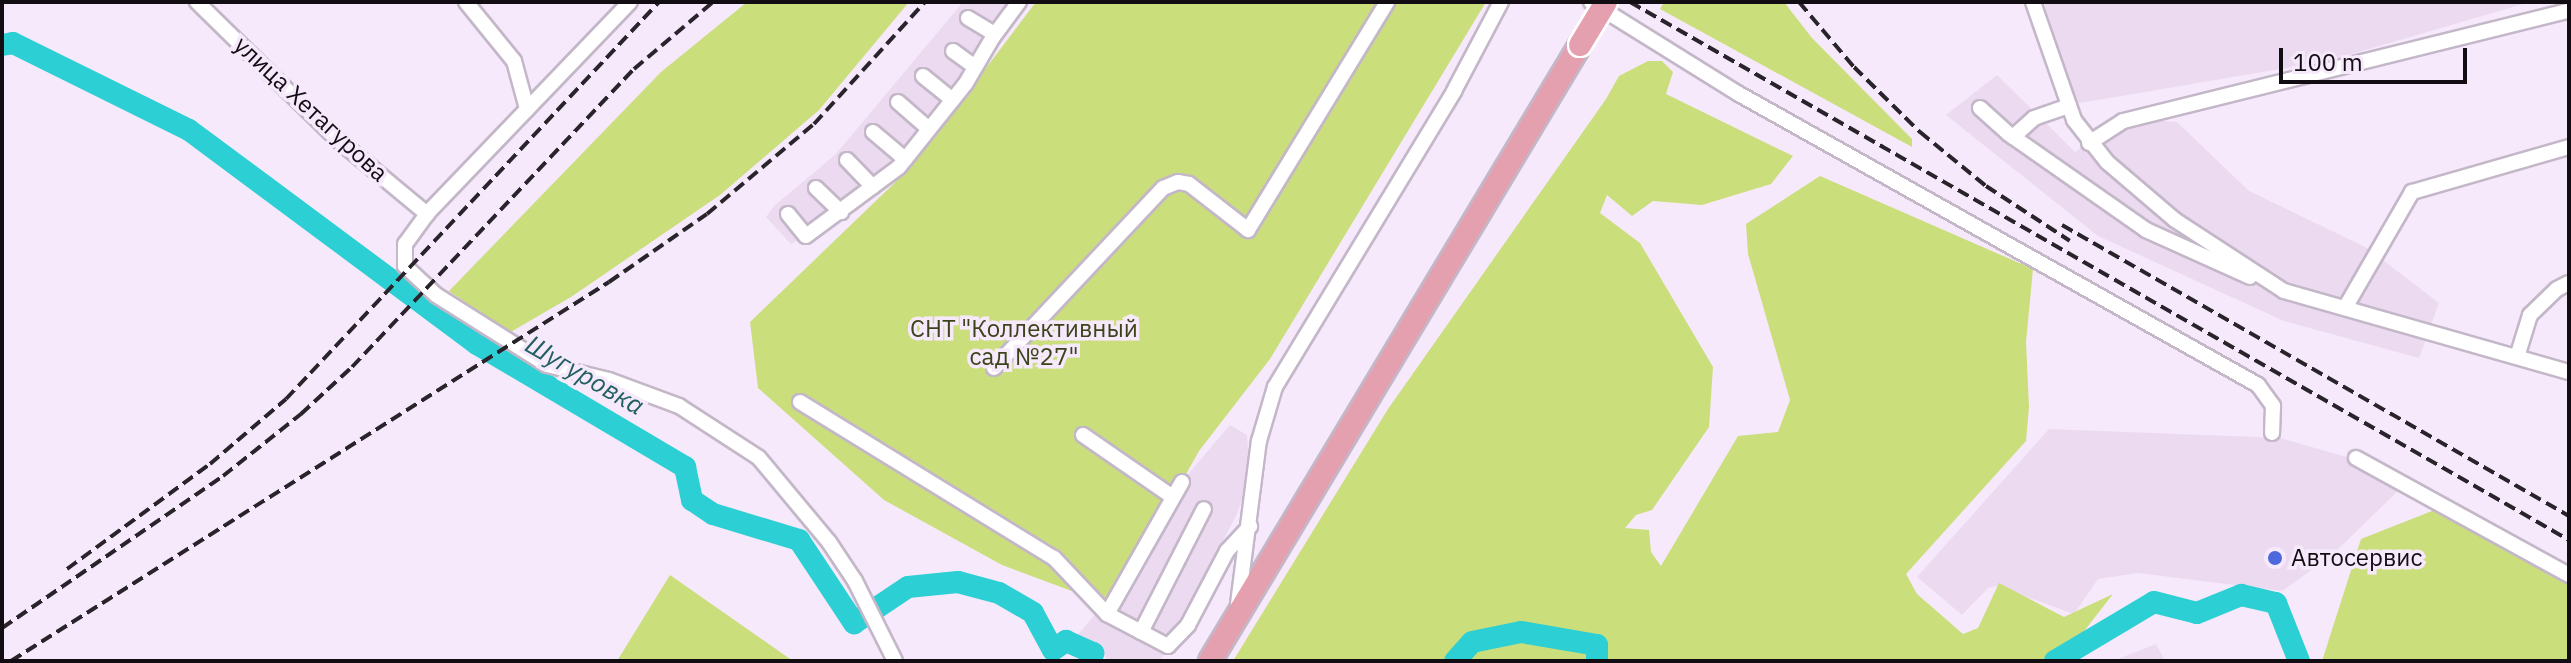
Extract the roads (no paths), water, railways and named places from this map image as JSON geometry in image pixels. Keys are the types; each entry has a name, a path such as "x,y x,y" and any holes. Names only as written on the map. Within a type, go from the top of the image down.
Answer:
{"main road":[{"path":"1210,661 1606,2"}],"street":[{"name":"улица Хетагурова","path":"197,2 338,140 427,214"},
{"path":"466,2 514,61 527,109"},
{"path":"630,2 427,214 405,244 405,266 436,295 547,365 609,380 679,406 759,458 829,542 855,581 895,661"},
{"path":"788,214 806,236 841,212 905,159 953,100 1019,2"},
{"path":"994,368 1163,188 1178,182 1189,184 1248,230 1387,2"},
{"path":"1236,618 1251,526 1259,441 1275,387 1454,91 1501,2"},
{"path":"1591,2 1739,94 2258,385 2273,406 2272,433"},
{"path":"2033,2 2069,106 2089,143 2130,185 2175,220 2284,291"},
{"path":"2089,143 2123,121 2569,11"},
{"path":"968,18 995,34"},
{"path":"953,51 975,67"},
{"path":"923,76 953,100"},
{"path":"898,102 929,129"},
{"path":"2013,137 2034,118 2069,106"},
{"path":"1980,108 2013,137 2146,230 2284,291 2569,372"},
{"path":"873,132 905,159"},
{"path":"2345,308 2412,192 2569,147"},
{"path":"847,160 873,187"},
{"path":"816,188 841,212"},
{"path":"2517,357 2530,315 2557,289 2569,283"},
{"path":"800,402 1054,558 1107,614 1168,646 1188,625 1227,551 1251,526"},
{"path":"1083,435 1173,497"},
{"path":"2356,458 2569,575"},
{"path":"1107,614 1182,482"},
{"path":"1141,632 1204,509"}],"waterway":[{"name":"Шугуровка","path":"2,45 13,43 189,130 477,344 685,467 692,500 713,514 799,540 854,623 908,587 958,582 999,593 1033,613 1053,650 1066,641 1093,653 1091,661"},
{"name":"Шугуровка","path":"2055,661 2154,602 2197,613 2241,595 2276,603 2299,661"},
{"name":"Шугуровка","path":"1455,661 1472,642 1521,632 1597,645 1597,661"}],"railway":[{"path":"67,569 210,464 286,399 659,2"},
{"path":"2,628 223,476 301,414 352,367 634,69 713,2"},
{"path":"11,661 609,282 707,214 814,124 925,2"},
{"path":"1630,2 2569,540"},
{"path":"1799,2 1854,67 1920,132 1986,186 2070,241"},
{"path":"2062,225 2569,516"}],"place":[{"name":"Автосервис","path":"2275,558"}],"park label":[{"name":"СНТ \"Коллективный сад №27\"","path":"1024,343"}]}
